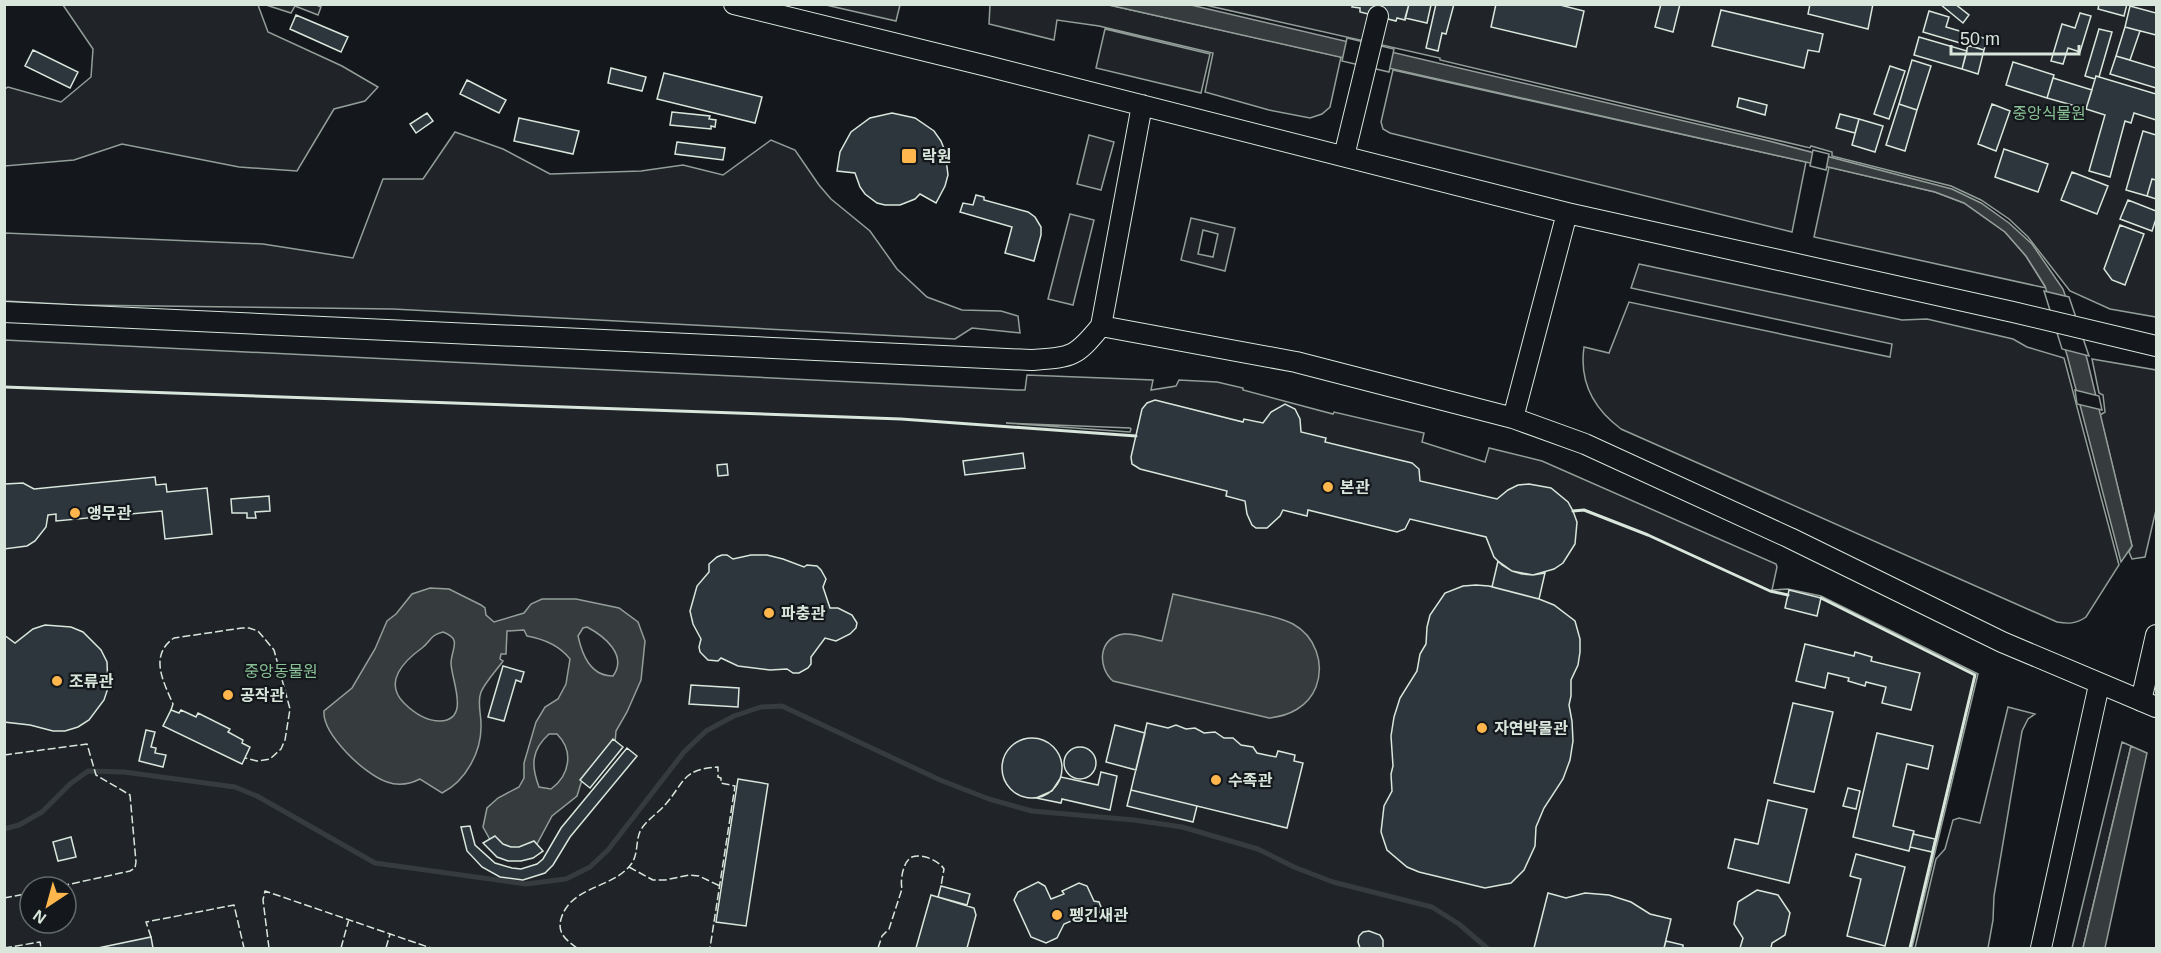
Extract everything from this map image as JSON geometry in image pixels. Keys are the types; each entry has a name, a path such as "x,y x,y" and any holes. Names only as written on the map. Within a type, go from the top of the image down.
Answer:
{"street":[{"path":"734,4 1567,213 2157,346"},
{"path":"1344,156 1378,16"},
{"path":"4,312 1031,360 1066,357 1084,347 1101,326 1142,105"},
{"path":"1513,418 1567,213"},
{"path":"1101,326 1296,362 1513,418 1585,444 1790,538 2002,642 2099,685 2149,704 2157,635"},
{"path":"2041,948 2099,685"}],"green space":[{"path":"314,4 321,7 318,15 295,6 291,13 266,5"},
{"path":"63,5 258,5 268,32 342,66 378,87 365,101 334,109 297,171 239,167 122,144 74,160 5,166 5,89 8,87 61,102 91,77 93,49"},
{"path":"826,5 900,5 896,21"},
{"path":"990,5 1109,5 1341,57 1330,107 1322,114 1310,118 1269,110 1205,92 1213,53 1099,26 1057,20 1054,40 989,24"},
{"name":"중앙식물원","path":"1205,5 2156,5 2156,317 2110,309 2070,291 2028,237 2009,219 1981,200 1951,186 1832,156 1832,152 1811,146 1810,148 1440,60 1440,58"},
{"path":"1105,29 1210,54 1201,93 1096,68"},
{"path":"1393,70 1806,162 1792,232 1390,133 1383,129 1381,122"},
{"path":"455,132 503,149 550,174 641,171 683,165 723,175 771,140 795,150 831,199 870,231 897,269 927,297 962,310 1001,311 1018,316 1020,333 972,328 955,339 393,309 78,305 5,301 5,233 263,244 353,258 383,179 423,179"},
{"path":"1089,135 1114,142 1101,190 1077,184"},
{"path":"1829,167 1935,192 1964,203 2005,232 2026,256 2046,288 1814,237"},
{"path":"1070,214 1094,220 1073,305 1048,299"},
{"path":"1191,218 1235,228 1225,271 1181,260","holes":["1203,230 1218,234 1213,257 1198,254"]},
{"path":"1639,264 1902,320 1927,319 2013,339 2027,347 2064,358 2119,565 2086,617 2072,623 2057,622 1621,429 1603,413 1591,394 1586,383 1583,360 1584,347 1609,353 1629,302 1890,357 1892,344 1631,288"},
{"name":"중앙동물원","path":"4,340 1017,390 1025,390 1027,375 1153,380 1151,390 1176,386 1179,380 1217,382 1333,414 1334,412 1424,433 1422,442 1485,462 1489,448 1542,461 1776,564 1772,590 1788,589 1821,596 1978,674 1912,948 5,948","holes":["1006,423 1130,428 1130,432"]},
{"path":"2092,359 2156,370 2156,510 2145,557 2132,559 2129,552 2132,546 2100,415 2105,412 2103,395 2099,393"},
{"path":"2008,707 2035,714 2028,719 2022,731 1994,896 1988,948 1915,948 1936,859 1945,849 1953,820 1959,818 1980,823"},
{"path":"2122,742 2131,746 2083,948 2072,948"}],"shaded area":[{"path":"1109,5 1191,5 1769,141 1952,189 1981,203 2009,223 2032,244 2063,289 2087,359 2132,546 2121,562 2067,355 2045,286 2026,256 2005,232 1964,203 1935,192 1828,167"},
{"path":"430,588 449,589 481,605 485,608 486,615 494,622 524,613 531,604 542,599 576,599 619,608 638,622 645,641 641,680 616,731 615,743 581,783 577,796 552,816 537,844 520,853 493,845 483,827 487,808 498,798 519,787 524,778 524,763 536,722 545,707 558,699 566,684 570,659 556,646 527,636 524,630 507,631 506,654 501,654 500,659 503,661 481,692 479,704 481,734 475,755 465,773 451,788 442,793 420,779 400,784 378,778 346,752 337,742 325,720 324,711 352,688 375,649 387,621 396,614 412,594","holes":["587,627 607,641 616,654 618,661 613,676 598,672 588,663 578,636 583,628","439,633 449,635 454,641 451,662 457,706 450,719 435,721 420,716 412,710 398,695 395,687 398,672 409,659","549,734 557,734 568,755 566,770 551,789 539,787 535,772 534,759 543,740"]},
{"path":"1173,594 1276,617 1301,629 1312,643 1318,660 1318,678 1313,694 1291,713 1269,718 1113,681 1104,668 1105,646 1115,636 1124,634 1162,641"},
{"path":"2131,746 2147,753 2105,948 2083,948"}],"pier":[{"path":"1347,38 1394,49 1389,72 1342,61"},
{"path":"1813,150 1829,154 1826,170 1810,166"},
{"path":"2044,291 2069,297 2089,356 2062,349"},
{"path":"2075,390 2099,396 2102,410 2077,404"}],"building":[{"path":"1409,4 1405,20 1397,18 1396,21 1360,12 1360,8 1352,7 1353,5"},
{"path":"1409,4 1431,5 1427,23 1405,18"},
{"path":"1436,4 1454,4 1446,34 1442,33 1438,51 1426,48"},
{"path":"1496,4 1556,4 1584,11 1576,47 1491,27"},
{"path":"1661,4 1680,4 1673,32 1655,27"},
{"path":"1810,4 1873,4 1868,29 1808,14"},
{"path":"1940,4 1955,4 1969,15 1963,23"},
{"path":"2099,4 2127,4 2124,16 2098,9"},
{"path":"2130,6 2156,13 2156,35 2125,27"},
{"path":"1721,10 1823,34 1819,52 1808,50 1804,68 1712,46"},
{"path":"1929,11 1949,17 1946,27 1987,39 1984,50 1923,32"},
{"path":"2080,13 2091,16 2080,52 2068,48 2063,64 2051,61 2062,24 2075,28"},
{"path":"296,15 348,37 341,52 290,29"},
{"path":"2125,27 2140,31 2130,60 2116,56"},
{"path":"2099,29 2112,32 2099,77 2096,76 2095,79 2085,76"},
{"path":"1919,37 1967,51 1962,69 1914,55"},
{"path":"1968,45 1984,50 1978,74 1962,69"},
{"path":"33,50 78,72 70,88 25,66"},
{"path":"2116,56 2156,68 2156,88 2110,74"},
{"path":"1912,60 1931,66 1917,110 1899,104"},
{"path":"2013,62 2054,75 2047,98 2006,85"},
{"path":"1890,66 1905,71 1889,119 1874,114"},
{"path":"611,68 646,77 642,91 608,83"},
{"path":"664,73 762,97 755,123 657,99"},
{"path":"2096,76 2156,94 2156,120 2134,113 2131,123 2125,121 2110,177 2089,171 2105,115 2086,109"},
{"path":"2053,78 2092,90 2086,109 2047,98"},
{"path":"467,80 506,100 499,113 460,94"},
{"path":"1739,98 1767,105 1765,115 1737,107"},
{"path":"1899,104 1917,110 1905,151 1886,145"},
{"path":"1992,104 2010,111 1996,151 1978,144"},
{"path":"672,112 710,116 709,119 716,120 715,127 711,126 711,129 670,125"},
{"path":"427,113 433,121 416,133 410,124"},
{"name":"락원","path":"892,113 915,118 934,131 941,141 945,151 948,175 936,203 920,194 915,199 900,205 877,203 865,194 855,173 837,171 840,152 851,132 870,118"},
{"path":"1840,114 1859,119 1855,133 1836,128"},
{"path":"519,118 579,131 573,154 514,141"},
{"path":"1859,119 1883,126 1875,152 1852,145"},
{"path":"2143,131 2156,135 2156,180 2152,179 2147,196 2126,190"},
{"path":"677,142 725,148 723,160 675,154"},
{"path":"2004,149 2048,164 2038,192 1995,177"},
{"path":"2072,172 2108,186 2097,214 2061,200"},
{"path":"2152,179 2156,180 2156,199 2147,196"},
{"path":"976,195 984,197 984,200 1028,212 1035,217 1041,227 1041,235 1034,261 1005,253 1012,227 960,212 963,203 973,205"},
{"path":"2128,200 2156,211 2152,231 2120,219"},
{"path":"2120,225 2144,234 2125,285 2112,280 2104,269"},
{"name":"본관","path":"1155,400 1243,422 1244,419 1263,423 1271,412 1285,404 1295,409 1300,419 1301,432 1326,438 1325,442 1412,463 1419,469 1420,481 1497,499 1518,485 1529,484 1551,488 1568,502 1573,511 1577,522 1575,544 1563,563 1554,569 1533,575 1512,571 1502,565 1494,557 1486,537 1410,519 1405,529 1397,532 1308,510 1307,516 1283,510 1267,528 1256,528 1247,514 1245,501 1226,496 1227,491 1140,469 1132,464 1131,457 1142,409 1147,403"},
{"path":"1023,453 1025,468 965,475 963,461"},
{"path":"727,464 728,475 718,476 717,465"},
{"name":"앵무관","path":"155,477 156,485 166,484 167,492 207,488 212,534 165,539 162,511 56,521 56,514 48,515 46,527 35,541 27,546 4,549 5,484 23,483 34,489"},
{"path":"269,496 270,511 255,512 256,518 247,518 247,513 232,513 231,499"},
{"name":"파충관","path":"722,555 733,559 751,555 767,555 804,567 817,566 826,579 823,587 830,608 838,608 852,615 857,623 856,628 836,641 825,638 811,657 811,664 799,673 793,673 787,669 770,670 738,666 721,658 718,661 708,660 700,652 701,639 693,624 690,611 697,586 709,572 709,564"},
{"path":"1498,561 1512,571 1522,574 1545,573 1539,599 1492,587"},
{"name":"자연박물관","path":"1463,586 1489,586 1554,605 1575,621 1580,639 1578,665 1571,680 1569,705 1573,741 1570,760 1563,779 1544,808 1536,827 1535,846 1524,870 1511,883 1485,888 1407,867 1387,850 1381,832 1384,806 1392,791 1391,736 1394,717 1400,698 1417,671 1420,654 1426,644 1430,615 1445,593"},
{"path":"1789,590 1821,598 1817,616 1785,608"},
{"name":"조류관","path":"45,625 71,627 83,632 101,650 107,662 108,688 104,700 89,720 65,731 4,722 4,635 15,643 33,629"},
{"path":"1805,644 1854,656 1855,652 1872,657 1871,661 1920,673 1911,710 1882,703 1886,687 1866,682 1865,686 1848,681 1849,678 1828,673 1825,688 1796,681"},
{"path":"503,666 524,672 521,682 516,680 504,721 488,717"},
{"path":"691,685 739,688 738,707 689,704"},
{"path":"1793,703 1833,712 1814,792 1774,783"},
{"path":"171,710 179,713 181,710 196,717 198,713 230,729 228,732 243,740 242,743 250,747 242,764 163,726"},
{"name":"수족관","path":"1147,723 1168,728 1176,725 1186,729 1195,728 1204,733 1215,732 1224,738 1233,738 1241,745 1253,747 1257,753 1276,757 1278,751 1295,755 1294,761 1303,763 1287,828 1131,790"},
{"path":"1115,725 1145,733 1136,770 1106,762"},
{"path":"146,730 155,732 151,747 156,748 155,753 166,755 163,767 139,761"},
{"path":"1877,733 1933,746 1928,769 1907,764 1893,826 1914,831 1909,851 1853,837"},
{"path":"1032,738 1049,743 1057,751 1062,768 1057,785 1049,793 1032,798 1015,793 1007,785 1002,768 1007,751 1015,743"},
{"path":"613,739 623,747 590,788 580,780"},
{"path":"1080,747 1091,752 1096,763 1091,774 1080,779 1069,774 1064,763 1069,752"},
{"path":"627,748 637,756 570,837 553,865 545,873 523,880 500,877 482,867 467,851 461,827 470,826 475,845 495,863 521,869 537,864 543,859 561,828"},
{"path":"1101,772 1117,776 1110,810 1062,799 1061,803 1036,798 1052,791 1061,777 1098,785"},
{"path":"738,779 768,784 746,926 716,922"},
{"path":"1848,788 1860,791 1856,809 1843,806"},
{"path":"1131,790 1197,806 1193,822 1127,806"},
{"path":"1768,800 1807,809 1789,883 1728,868 1735,839 1758,844"},
{"path":"1913,834 1935,839 1932,852 1910,847"},
{"path":"495,836 503,844 511,847 519,847 534,841 543,851 533,858 508,861 497,857 483,843"},
{"path":"71,837 76,857 58,861 53,842"},
{"path":"1856,854 1905,867 1885,946 1847,936 1861,879 1850,876"},
{"name":"펭긴새관","path":"1038,882 1045,886 1051,899 1064,894 1062,891 1079,883 1087,886 1094,901 1099,902 1100,912 1064,924 1057,938 1046,943 1031,937 1014,900 1018,892"},
{"path":"941,886 970,894 967,905 938,897"},
{"path":"1757,890 1778,895 1790,913 1785,935 1772,943 1771,948 1740,948 1743,938 1734,924 1738,902"},
{"path":"1548,893 1566,898 1585,893 1609,895 1631,902 1650,914 1671,919 1664,948 1534,948"},
{"path":"931,895 974,908 976,915 967,948 916,948"},
{"path":"1369,931 1380,935 1383,948 1360,948 1359,936"},
{"path":"151,937 153,948 98,948"},
{"path":"1666,941 1683,945 1683,948 1664,948"}],"waterway":[{"path":"4,829 19,825 42,812 70,784 88,771 124,772 235,787 257,796 375,863 526,884 566,879 590,867 608,850 684,752 706,731 734,716 761,707 782,706 940,780 989,799 1032,811 1134,820 1182,827 1258,849 1294,867 1333,882 1432,907 1459,924 1487,948"}],"fence":[{"path":"171,710 173,704 160,669 160,660 166,645 174,638 242,628 258,631 274,650 290,709 285,740 281,749 270,759 257,761 245,758"},
{"path":"4,755 87,744 96,775 130,795 135,868 78,882"},
{"path":"577,948 561,932 561,919 566,908 583,893 615,878 632,863 642,828 665,805 685,778 697,771 718,767 718,777 721,778 721,783 735,786 710,948"},
{"path":"878,948 882,936 889,929 902,889 903,871 909,859 921,856 938,863 944,869 941,886"},
{"path":"629,867 653,880 689,875 699,876 720,886"},
{"path":"269,948 263,900 265,891 431,948"},
{"path":"4,898 18,895"},
{"path":"151,937 146,922 234,905 244,948"},
{"path":"341,948 349,919"},
{"path":"386,948 390,934"},
{"path":"4,948 40,942 41,948"}],"wall":[{"path":"4,387 901,419 1136,436"},
{"path":"1573,511 1584,510 1648,535 1770,591 1788,595"},
{"path":"1821,598 1975,675 1910,948"}],"place":[{"name":"락원","path":"909,156"},
{"name":"본관","path":"1328,487"},
{"name":"앵무관","path":"75,513"},
{"name":"파충관","path":"769,613"},
{"name":"조류관","path":"57,681"},
{"name":"공작관","path":"228,695"},
{"name":"자연박물관","path":"1482,728"},
{"name":"수족관","path":"1216,780"},
{"name":"펭긴새관","path":"1057,915"}]}
